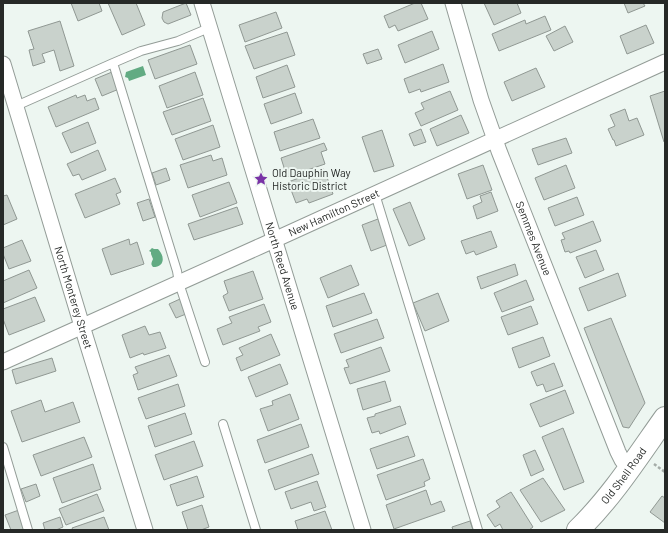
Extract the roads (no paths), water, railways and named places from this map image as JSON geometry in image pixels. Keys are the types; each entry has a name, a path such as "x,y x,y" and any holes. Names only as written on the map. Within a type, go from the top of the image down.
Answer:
{"street":[{"name":"North Reed Avenue","path":"202,3 363,530"},
{"name":"Semmes Avenue","path":"452,3 494,139 618,452 622,460 629,468"},
{"name":"New Hamilton Street","path":"3,362 665,62"},
{"name":"North Monterey Street","path":"3,64 145,530"},
{"name":"Old Shell Road","path":"578,530 590,518 629,468 665,418"}],"lane":[{"path":"16,106 141,51 178,40 209,28"},
{"path":"113,63 177,271 179,283 205,362"},
{"path":"375,194 478,530"},
{"path":"223,424 256,530"},
{"path":"3,447 28,530"}],"place":[{"name":"Old Dauphin Way Historic District","path":"261,179"}]}
